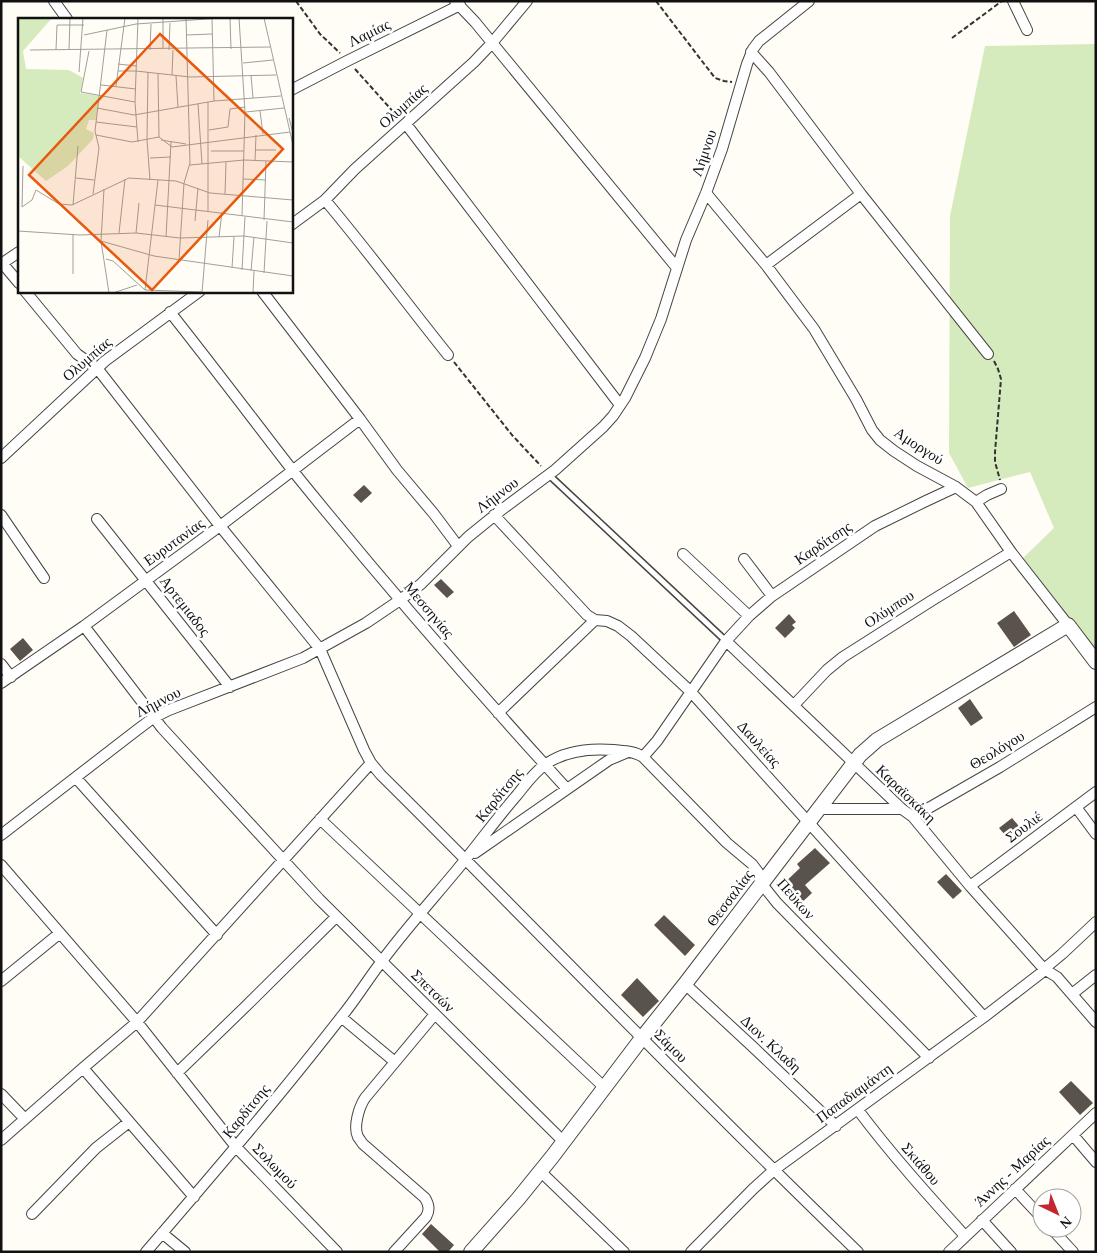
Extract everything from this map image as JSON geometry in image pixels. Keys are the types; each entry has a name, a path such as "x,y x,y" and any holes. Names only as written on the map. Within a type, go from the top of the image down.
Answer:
{"street":[{"path":"54,1 66,18"},
{"name":"Ολυμπίας","path":"292,224 325,200 355,169 474,62 527,1"},
{"name":"Λήμνου","path":"1,835 153,718 303,658 400,600 421,584 458,546 494,515 549,475 603,427 620,405 645,358 661,319 686,240 722,149 751,52 763,38 809,1"},
{"path":"1014,1 1027,30"},
{"path":"457,3 677,268"},
{"name":"Λαμίας","path":"292,89 457,3"},
{"path":"751,52 769,72 861,194 988,354"},
{"path":"406,124 620,405"},
{"name":"Αμοργού","path":"706,193 766,265 814,330 856,399 872,430 880,440 917,466 956,487 976,502 1096,662"},
{"path":"766,265 861,194"},
{"path":"325,200 366,249 448,355"},
{"path":"18,253 2,264 18,282"},
{"name":"Σάμου","path":"26,292 77,354 97,368 220,526 320,649 364,750 371,763 381,775 858,1252"},
{"name":"Ολυμπίας","path":"1,458 97,368 199,292"},
{"path":"263,292 397,470 444,526 458,546"},
{"name":"Μεσσηνίας","path":"170,312 293,470 400,600 567,789"},
{"name":"Ευρυτανίας","path":"1,683 146,581 360,419"},
{"name":"Καρδίτσης","path":"146,1252 194,1197 341,1017 381,962 534,774 563,755 584,750 628,751 638,754 643,758 657,741 726,641 749,616 772,596 875,526 956,487"},
{"path":"976,502 1001,489"},
{"path":"1,515 44,578"},
{"name":"Δαυλείας","path":"494,515 578,607 595,620 607,621 618,626 691,692 984,1017"},
{"name":"Αρτεμιαδος","path":"97,519 230,687"},
{"name":"Ολύμπου","path":"794,705 827,670 843,657 1012,552"},
{"path":"683,554 749,616"},
{"path":"744,559 772,596"},
{"path":"498,713 595,620"},
{"name":"Θεσσαλίας","path":"471,1252 541,1172 860,755 876,740 1068,624"},
{"name":"Σπετσών","path":"84,626 153,718 336,917 564,1142"},
{"name":"Καραϊσκάκη","path":"726,641 854,764 913,817 970,886 1044,969 1057,977 1096,1022"},
{"path":"1,664 11,677"},
{"name":"Θεολόγου","path":"913,817 1000,768 1096,707"},
{"path":"466,859 609,760 628,751"},
{"name":"Πεύκων","path":"643,758 752,864 770,895 777,903 929,1058"},
{"path":"1,1140 137,1022 371,763"},
{"path":"76,778 217,935"},
{"name":"Σουλιέ","path":"970,886 1096,792"},
{"path":"1076,807 1096,834"},
{"path":"819,809 902,809"},
{"path":"320,819 604,1088"},
{"name":"Σολωμού","path":"1,865 137,1022 236,1146 337,1252"},
{"path":"177,1072 336,917"},
{"name":"Παπαδιαμάντη","path":"691,1252 774,1170 984,1017 1062,954 1096,922"},
{"path":"1,982 60,933"},
{"path":"1072,994 1096,975"},
{"name":"Διον. Κλαδη","path":"685,984 836,1126"},
{"path":"394,1252 426,1217 429,1211 429,1204 425,1198 358,1138 356,1130 358,1112 360,1105 436,1014"},
{"path":"341,1017 395,1062"},
{"path":"83,1068 194,1197"},
{"path":"1,1094 25,1119"},
{"name":"Σκιάθου","path":"858,1110 906,1171 965,1236"},
{"name":"Άννης - Μαρίας","path":"949,1252 1096,1113"},
{"path":"32,1214 96,1148 129,1122"},
{"path":"1073,1135 1096,1162"},
{"path":"541,1172 624,1252"},
{"path":"1015,1189 1032,1207"},
{"path":"982,1220 1011,1252"},
{"path":"162,1233 185,1252"},
{"path":"1060,1238 1073,1252"}],"lane":[{"path":"549,475 726,641"}],"path":[{"path":"656,1 715,78 724,81 741,82"},
{"path":"952,38 1002,1"},
{"path":"988,354 994,361 1001,379 995,462 1001,489"},
{"path":"448,355 512,435 549,475"}],"green space":[{"path":"1096,44 1096,659 1023,558 1054,528 1030,472 968,488 949,453 950,216 985,46"}],"building":[{"path":"364,485 372,493 361,503 353,495"},
{"path":"441,579 454,592 447,598 434,585"},
{"path":"1014,611 1031,635 1014,647 997,623"},
{"path":"789,614 796,622 792,625 795,628 785,638 775,628"},
{"path":"23,638 33,650 20,661 10,649"},
{"path":"970,699 983,718 971,726 958,708"},
{"path":"1012,818 1024,832 1011,842 999,828"},
{"path":"815,848 830,863 805,885 812,893 798,906 780,887 800,868 797,864"},
{"path":"946,874 962,891 953,899 937,882"},
{"path":"664,915 695,945 685,956 654,925"},
{"path":"637,978 659,1001 643,1017 621,995"},
{"path":"1071,1081 1093,1103 1080,1115 1059,1092"},
{"path":"431,1224 454,1245 448,1252 440,1252 422,1234"}]}
